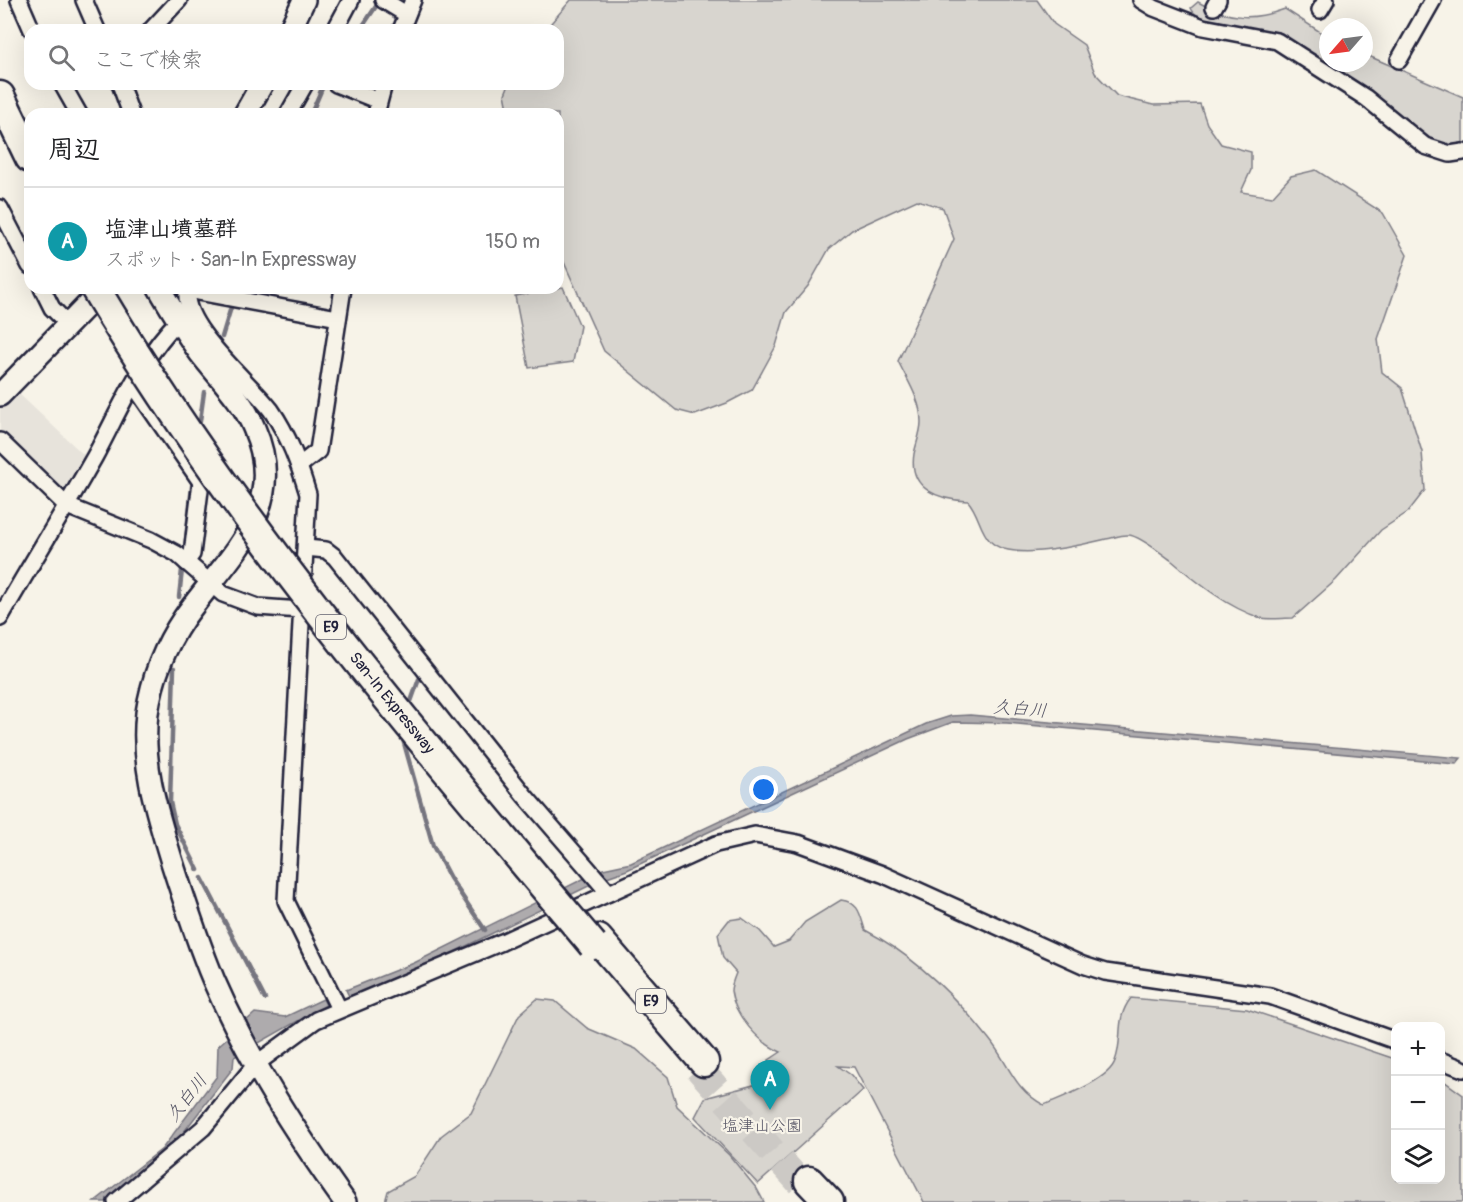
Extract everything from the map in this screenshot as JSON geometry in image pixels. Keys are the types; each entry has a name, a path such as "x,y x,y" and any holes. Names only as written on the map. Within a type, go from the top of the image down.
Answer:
{"highway":[{"path":"0,96 24,146"},
{"path":"0,112 24,159"},
{"name":"San-In Expressway","path":"99,294 200,450 295,581 459,785 701,1065"},
{"name":"San-In Expressway","path":"108,294 206,446 301,576 596,942"},
{"path":"810,1190 829,1202"}],"street":[{"path":"29,24 21,4 37,0"},
{"path":"84,0 94,24"},
{"path":"157,24 179,0"},
{"path":"293,24 304,0"},
{"path":"338,24 351,0"},
{"path":"382,0 409,7 403,24"},
{"path":"1141,0 1154,8 1203,27 1277,41 1366,98 1425,146 1450,154 1463,152"},
{"path":"1399,60 1433,0"},
{"path":"65,90 76,108"},
{"path":"122,90 129,108"},
{"path":"249,108 259,90"},
{"path":"291,108 302,90"},
{"path":"347,90 377,107 382,90"},
{"path":"1,212 24,255"},
{"path":"45,294 52,308 69,324"},
{"path":"0,395 98,294"},
{"path":"163,294 179,320 246,411 262,451 266,476 259,512 233,557 182,621 160,665 149,706 146,751 158,818 214,982 253,1059 300,1137 345,1202"},
{"path":"186,294 185,300 190,311 213,346 270,409 291,444 308,494 286,901 339,1009"},
{"path":"213,294 338,318"},
{"path":"300,465 318,451 342,294"},
{"path":"0,618 67,506 133,384 164,335 179,320"},
{"path":"133,384 201,482 192,554 186,562"},
{"path":"0,441 67,506 151,540 186,562 210,584 238,602 258,607 301,610"},
{"path":"306,548 326,550 335,557 511,778 609,893"},
{"path":"116,1202 190,1142 253,1059 316,1020 502,942 716,844 755,835 798,843 882,874 1094,968 1270,996 1391,1040"},
{"path":"1445,1062 1463,1070"}],"shaded area":[{"path":"17,392 86,457 64,497 0,436 0,409"},
{"path":"970,715 1461,758 1456,764 1007,723 953,722 908,739 627,870 607,877 452,953 349,996 346,990 414,963 603,869 631,863 926,724 951,716"},
{"path":"323,999 326,1005 234,1057 233,1068 173,1146 106,1202 94,1202 162,1149 217,1076 218,1046 255,1013 285,1017"}],"green space":[{"path":"571,0 1037,0 1054,24 1084,45 1095,73 1117,96 1153,105 1200,104 1207,124 1221,144 1251,152 1251,170 1241,192 1272,197 1291,176 1316,170 1383,213 1407,255 1378,339 1382,372 1402,388 1422,452 1425,490 1408,512 1381,530 1336,580 1293,618 1261,618 1237,608 1134,536 1120,536 1029,552 1000,547 986,536 968,501 947,498 928,491 916,476 913,466 921,426 919,406 898,361 954,239 943,208 917,200 852,230 829,249 808,286 786,312 776,346 752,390 727,403 695,415 676,410 604,351 564,262 564,108 508,108 505,94 507,90 564,90 564,24 550,24"},
{"path":"1198,2 1219,12 1251,17 1285,9 1319,31 1319,60 1300,46 1274,34 1216,24 1196,15 1191,8"},
{"path":"1373,58 1463,97 1463,145 1450,148 1431,142 1335,72 1373,72"},
{"path":"564,289 580,326 573,362 529,368 515,296 564,294"},
{"name":"塩津山公園","path":"841,900 852,903 860,914 865,930 916,964 947,992 989,1039 1025,1092 1044,1105 1095,1081 1111,1068 1118,1053 1123,1014 1131,998 1247,1009 1391,1058 1391,1184 1445,1184 1445,1082 1463,1095 1463,1202 924,1202 854,1067 838,1066 851,1075 863,1090 758,1184 695,1117 705,1098 780,1078 769,1060 781,1052 756,1035 742,1018 733,1000 731,991 736,973 723,958 718,934 729,920 742,918 760,931 774,947 789,941 805,922"},
{"path":"537,999 555,1001 587,1028 636,1049 668,1077 677,1106 729,1155 757,1189 764,1202 385,1202 388,1191 415,1176 441,1136 471,1113 519,1015"}],"waterway":[{"path":"364,24 379,2"},
{"path":"314,108 321,90"},
{"path":"222,337 232,304"},
{"path":"199,428 204,392"},
{"path":"185,547 193,478"},
{"path":"179,597 182,570"},
{"path":"174,668 170,802 175,824 198,870"},
{"path":"409,707 419,679"},
{"path":"402,736 433,846 450,878 485,930"},
{"path":"202,878 265,999"}],"tunnel":[{"path":"698,1068 803,1186"}],"place":[{"name":"塩津山墳墓群","path":"770,1110"}],"water label":[{"name":"久白川","path":"1020,709"},
{"name":"久白川","path":"187,1098"}]}
